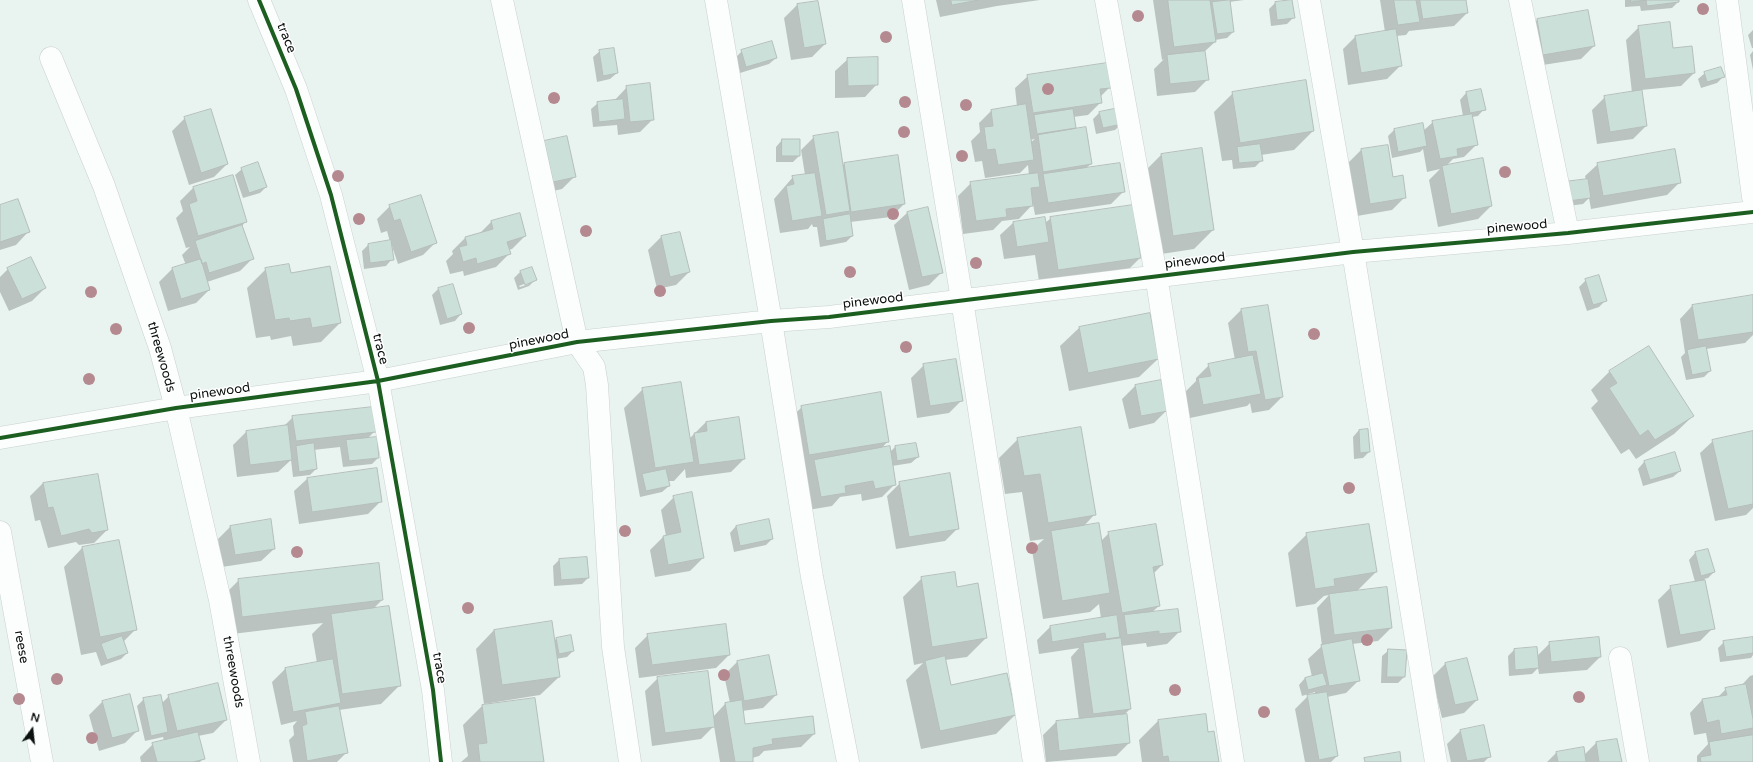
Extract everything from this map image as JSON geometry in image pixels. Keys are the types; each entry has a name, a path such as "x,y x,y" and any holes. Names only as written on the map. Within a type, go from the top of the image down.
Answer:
{"street":[{"name":"trace","path":"259,0 298,96 331,195 378,380 431,682 441,762"},
{"path":"502,0 577,342 594,367 597,385 613,647 630,762"},
{"path":"716,0 771,321 812,577 848,762"},
{"path":"913,0 962,300 1034,762"},
{"path":"1106,0 1156,275 1233,762"},
{"path":"1309,0 1353,252 1436,762"},
{"path":"1520,0 1568,232"},
{"path":"1727,0 1753,197"},
{"name":"threewoods","path":"51,58 104,186 160,348 176,408 220,600 249,762"},
{"name":"pinewood","path":"0,438 176,408 378,380 577,342 830,316 1353,252 1568,232 1753,212"},
{"name":"reese","path":"0,532 42,762"},
{"path":"1620,658 1638,762"}],"building":[{"path":"951,0 979,0 952,5"},
{"path":"1168,0 1210,0 1216,42 1174,47"},
{"path":"1230,0 1234,32 1217,34 1212,2"},
{"path":"1292,0 1295,18 1277,20 1275,2"},
{"path":"1394,0 1416,0 1420,22 1398,25"},
{"path":"1420,0 1466,0 1468,13 1423,19"},
{"path":"1631,0 1646,0 1631,2"},
{"path":"1646,0 1679,0 1679,2 1647,6"},
{"path":"818,1 826,44 804,48 797,4"},
{"path":"1588,10 1595,46 1543,55 1537,19"},
{"path":"1670,22 1673,48 1692,46 1695,73 1645,79 1638,26"},
{"path":"1396,29 1402,66 1361,73 1355,36"},
{"path":"772,41 777,58 746,67 741,50"},
{"path":"614,48 618,73 603,76 599,50"},
{"path":"1205,51 1209,80 1170,84 1167,55"},
{"path":"878,57 878,85 848,86 847,58"},
{"path":"1107,63 1111,88 1100,89 1102,103 1033,113 1027,75"},
{"path":"1721,67 1725,77 1707,82 1704,72"},
{"path":"1306,80 1314,131 1240,143 1232,92"},
{"path":"650,83 654,120 630,122 626,86"},
{"path":"1481,89 1486,110 1470,113 1466,92"},
{"path":"1642,90 1647,126 1610,132 1604,96"},
{"path":"623,99 625,119 599,122 597,102"},
{"path":"1026,104 1034,160 998,165 995,149 987,150 984,127 993,126 991,110"},
{"path":"1119,108 1122,124 1103,128 1099,112"},
{"path":"211,109 228,164 201,173 184,117"},
{"path":"1073,109 1076,128 1037,134 1034,115"},
{"path":"1472,114 1478,145 1457,149 1458,156 1440,159 1432,121"},
{"path":"1423,123 1427,146 1398,152 1394,129"},
{"path":"1086,127 1092,164 1043,172 1038,135"},
{"path":"838,132 850,211 826,215 813,136"},
{"path":"567,136 576,177 553,182 544,141"},
{"path":"782,139 800,139 800,156 782,156"},
{"path":"1260,144 1263,161 1239,163 1237,147"},
{"path":"1388,145 1393,177 1403,175 1406,198 1370,204 1361,149"},
{"path":"1202,148 1214,230 1173,236 1161,154"},
{"path":"1675,149 1681,183 1603,196 1597,163"},
{"path":"898,155 905,204 851,212 844,163"},
{"path":"1483,158 1492,206 1451,214 1442,166"},
{"path":"258,162 267,187 249,193 241,168"},
{"path":"1120,163 1125,192 1048,203 1043,174"},
{"path":"815,173 822,216 792,221 786,186 794,184 792,176"},
{"path":"1038,173 1040,187 1031,188 1033,206 1006,209 1007,217 976,221 970,182"},
{"path":"233,175 247,222 198,236 189,204 197,201 193,187"},
{"path":"1588,179 1591,198 1568,201 1564,182"},
{"path":"421,195 437,243 411,252 400,219 394,221 389,205"},
{"path":"18,199 30,232 0,242 0,205"},
{"path":"1133,205 1141,258 1058,270 1050,217"},
{"path":"928,207 943,273 922,277 907,212"},
{"path":"520,213 526,236 507,242 511,254 477,264 476,258 463,262 459,247 467,245 465,237 493,229 491,221"},
{"path":"850,214 853,236 826,241 823,219"},
{"path":"1045,217 1049,242 1017,247 1013,222"},
{"path":"242,225 254,259 209,273 206,262 202,264 195,241"},
{"path":"680,232 690,272 670,277 661,236"},
{"path":"391,240 394,260 370,263 368,244"},
{"path":"31,257 46,288 22,299 7,268"},
{"path":"201,259 210,290 181,299 172,268"},
{"path":"289,264 291,273 330,266 341,323 312,328 310,318 290,321 289,318 275,320 265,268"},
{"path":"532,267 537,280 525,285 520,271"},
{"path":"1599,275 1607,301 1593,305 1585,279"},
{"path":"453,284 462,314 447,319 438,288"},
{"path":"1753,295 1753,332 1698,340 1692,305"},
{"path":"1268,305 1283,397 1265,400 1256,351 1248,352 1241,309"},
{"path":"1150,313 1159,359 1088,373 1079,327"},
{"path":"1649,346 1694,416 1655,440 1648,430 1640,436 1609,388 1617,383 1609,371"},
{"path":"1706,346 1711,371 1692,375 1687,350"},
{"path":"1253,355 1261,394 1203,405 1198,378 1211,376 1208,364"},
{"path":"956,359 963,401 930,406 923,364"},
{"path":"1161,380 1168,411 1141,416 1135,385"},
{"path":"681,382 694,462 655,468 642,388"},
{"path":"881,392 889,442 809,455 801,406"},
{"path":"373,407 376,432 296,441 292,416"},
{"path":"739,417 745,459 699,465 694,433 707,431 706,422"},
{"path":"288,425 292,460 250,465 246,431"},
{"path":"1081,427 1096,515 1048,523 1040,474 1024,476 1017,438"},
{"path":"1368,429 1370,452 1360,453 1359,430"},
{"path":"1753,431 1753,504 1728,509 1712,440"},
{"path":"377,437 379,458 349,461 346,440"},
{"path":"314,443 317,469 299,472 296,446"},
{"path":"916,443 919,457 897,461 895,446"},
{"path":"890,446 896,485 875,489 873,481 845,486 846,493 821,497 814,460"},
{"path":"1675,452 1681,471 1650,480 1644,461"},
{"path":"377,468 382,502 312,512 307,478"},
{"path":"666,469 670,486 646,491 642,474"},
{"path":"950,473 959,529 909,537 899,482"},
{"path":"98,474 108,530 92,533 89,529 61,536 53,507 48,508 43,483"},
{"path":"692,492 704,558 668,565 663,536 681,532 673,496"},
{"path":"271,519 275,549 235,555 230,526"},
{"path":"769,519 773,539 740,546 736,526"},
{"path":"1099,523 1110,593 1062,601 1051,531"},
{"path":"1156,524 1163,565 1153,567 1160,606 1122,613 1108,532"},
{"path":"1369,524 1377,572 1334,579 1335,586 1315,589 1306,533"},
{"path":"119,540 137,630 100,637 82,547"},
{"path":"1708,549 1715,572 1701,576 1695,552"},
{"path":"587,557 589,578 561,580 559,559"},
{"path":"379,563 383,600 242,617 238,579"},
{"path":"955,572 957,587 978,583 987,638 932,647 921,577"},
{"path":"1705,580 1715,629 1680,635 1670,586"},
{"path":"1387,587 1392,628 1334,635 1329,594"},
{"path":"389,606 401,686 342,694 331,614"},
{"path":"1178,609 1181,632 1159,634 1159,631 1127,635 1124,615"},
{"path":"1117,615 1120,637 1106,639 1105,633 1052,642 1050,626"},
{"path":"552,621 560,677 502,685 494,630"},
{"path":"726,624 730,655 652,665 647,634"},
{"path":"571,635 574,651 559,654 556,638"},
{"path":"122,636 128,653 107,660 101,644"},
{"path":"1599,637 1601,657 1551,662 1549,642"},
{"path":"1753,637 1753,653 1726,657 1723,641"},
{"path":"1121,638 1131,709 1093,714 1083,643"},
{"path":"1352,639 1360,681 1329,686 1321,645"},
{"path":"1537,647 1539,668 1515,670 1514,649"},
{"path":"1388,649 1407,650 1405,677 1387,677"},
{"path":"769,655 777,695 744,701 737,661"},
{"path":"945,656 951,685 1007,673 1016,715 940,731 925,661"},
{"path":"1467,658 1478,700 1455,705 1445,663"},
{"path":"333,659 341,703 293,712 285,668"},
{"path":"708,671 715,727 665,733 657,677"},
{"path":"1323,673 1327,685 1308,690 1305,678"},
{"path":"218,683 227,720 177,731 168,695"},
{"path":"1746,684 1753,719 1753,728 1721,734 1719,720 1707,723 1702,699 1727,695 1725,688"},
{"path":"1327,692 1338,756 1319,760 1307,695"},
{"path":"130,694 139,731 112,738 102,701"},
{"path":"161,695 168,732 151,736 143,698"},
{"path":"535,698 544,762 480,762 478,744 487,743 482,705"},
{"path":"742,700 745,724 813,716 815,734 772,739 773,744 753,748 753,762 735,762 725,703"},
{"path":"339,706 348,753 307,761 302,726 307,724 305,712"},
{"path":"1127,714 1130,743 1059,751 1056,721"},
{"path":"1206,714 1208,732 1214,731 1219,762 1169,762 1168,756 1163,757 1158,720"},
{"path":"1484,725 1491,757 1467,761 1460,730"},
{"path":"198,732 205,759 193,762 157,762 152,743"},
{"path":"1753,735 1753,762 1701,762 1700,757 1711,755 1709,742"},
{"path":"1617,739 1622,762 1599,762 1596,742"},
{"path":"1584,747 1586,762 1558,762 1556,752"},
{"path":"1400,752 1401,762 1365,762 1364,758"}],"cycle path":[{"path":"259,0 296,89 331,195 378,381 433,690 441,762"},
{"path":"0,438 176,408 378,381 577,342 771,321 829,317 1353,252 1568,233 1753,212"}]}
